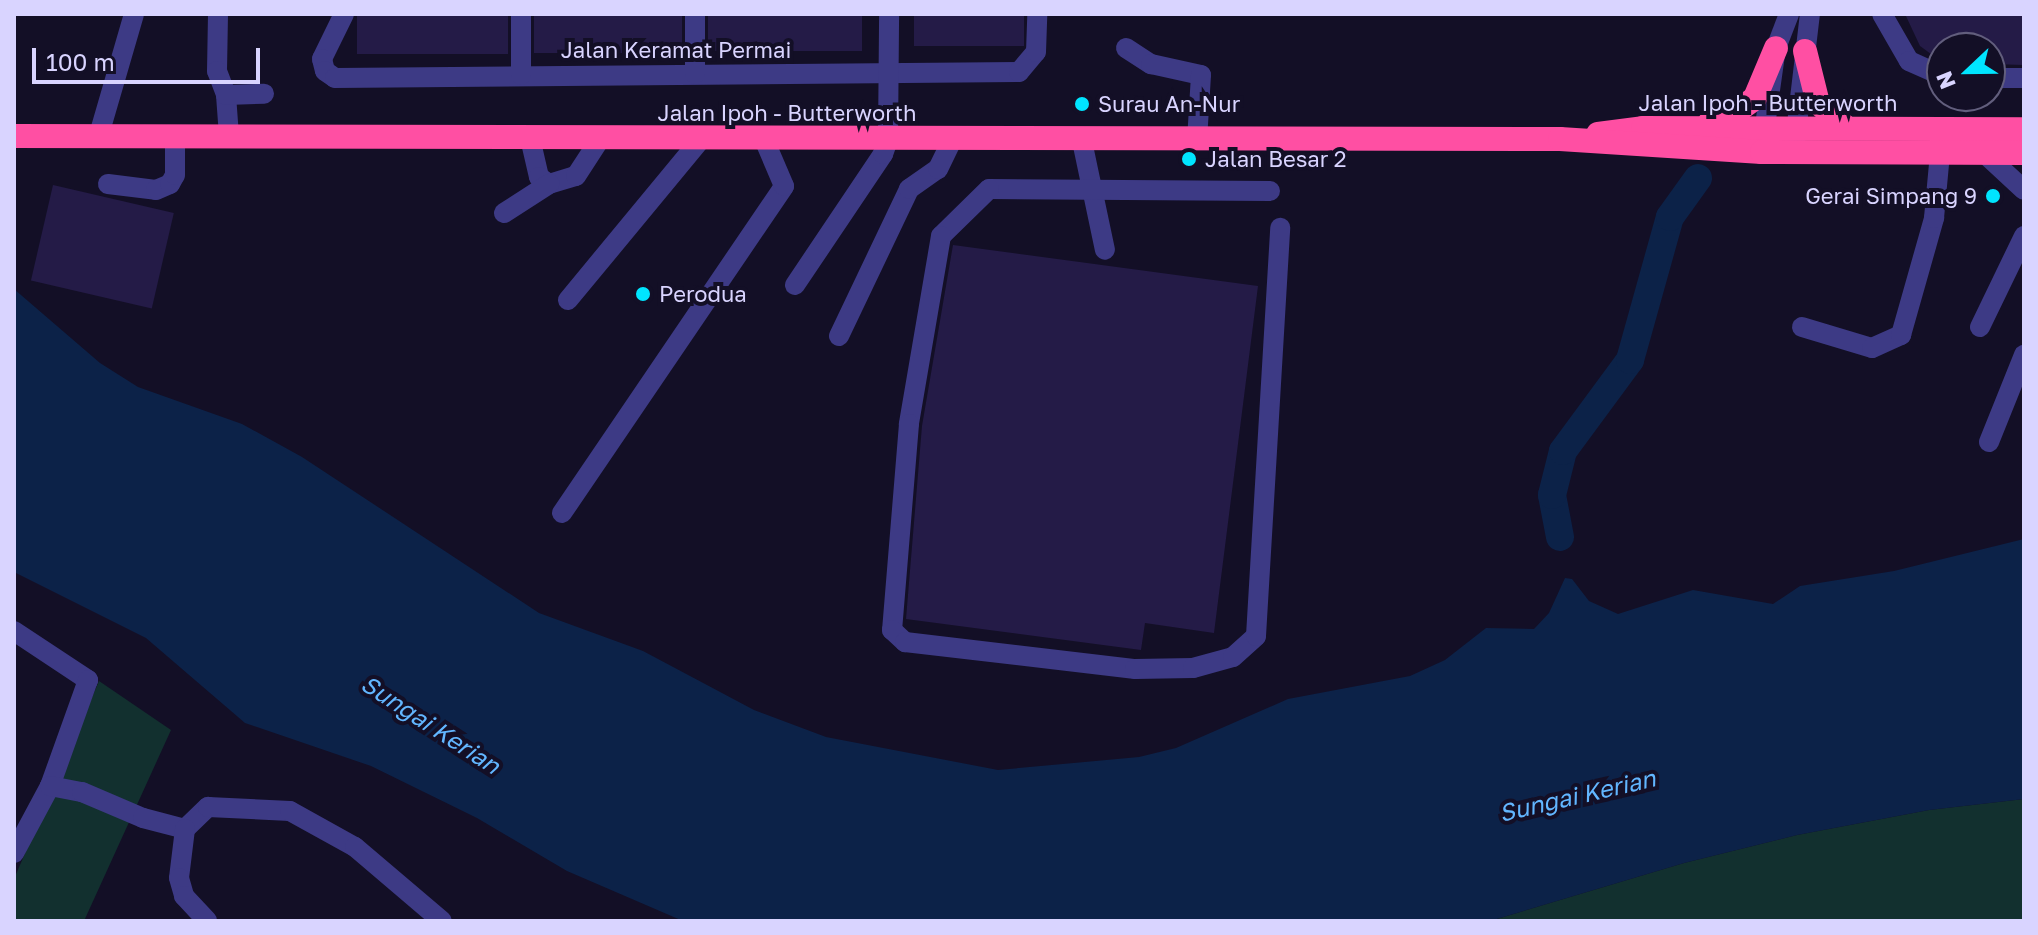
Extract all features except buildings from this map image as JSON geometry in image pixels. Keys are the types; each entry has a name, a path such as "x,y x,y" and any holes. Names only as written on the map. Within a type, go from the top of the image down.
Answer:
{"highway":[{"path":"1643,128 1729,117 1755,98 1776,48"},
{"path":"1805,51 1818,103 1846,127"},
{"name":"Jalan Ipoh - Butterworth","path":"1560,139 1643,128 1763,140 1794,153 2024,153"},
{"name":"Jalan Ipoh - Butterworth","path":"14,136 1082,141 1763,140 1797,128 2024,129"}],"street":[{"path":"98,138 134,14"},
{"path":"218,14 217,71 226,95 229,136"},
{"name":"Jalan Keramat Permai","path":"344,14 322,59 325,71 335,78 1019,72 1036,52 1037,14"},
{"path":"521,14 521,75"},
{"path":"695,14 695,74"},
{"path":"795,285 888,140 889,14"},
{"path":"1763,140 1776,48 1789,14"},
{"path":"1794,153 1810,14"},
{"path":"1882,14 1909,61 1926,69"},
{"path":"1126,48 1151,64 1201,75 1197,140"},
{"path":"226,95 264,94"},
{"path":"108,184 156,190 170,184 175,175 175,137"},
{"path":"530,138 539,177 549,184"},
{"path":"504,213 549,184 576,176 600,139"},
{"path":"568,300 701,139"},
{"path":"562,513 784,186 764,139"},
{"path":"839,336 909,189 938,169 952,140"},
{"path":"1082,141 1089,191 1105,250"},
{"path":"1802,327 1872,348 1901,335 1934,218 1940,153"},
{"path":"1984,153 2024,190"},
{"path":"1270,191 989,189 941,236 909,424 895,544 892,630 905,642 1150,669 1193,668 1233,657 1256,636 1280,228"},
{"path":"1980,327 2024,236"},
{"path":"1989,442 2024,355"},
{"path":"14,631 88,680 50,786 14,853"},
{"path":"50,786 82,792 143,818 185,829"},
{"path":"207,921 184,896 179,878 185,829 208,807 290,811 355,847 442,921"}],"green space":[{"path":"99,681 171,730 84,921 14,921 14,879"},
{"path":"2024,799 2024,921 1490,921 1684,863 1797,835 1929,810"}],"water":[{"name":"Sungai Kerian","path":"14,289 100,363 138,387 242,424 302,457 539,613 643,651 754,710 826,737 998,770 1139,757 1176,748 1288,699 1410,676 1445,660 1486,628 1534,629 1549,613 1565,578 1572,579 1589,601 1618,614 1693,590 1773,604 1800,586 1894,571 2024,539 2024,799 1929,810 1797,835 1684,863 1490,921 683,921 567,871 477,818 371,766 245,723 146,638 14,572"}],"waterway":[{"path":"1560,537 1552,495 1563,451 1630,360 1670,217 1698,178"}],"place":[{"name":"Surau An-Nur","path":"1082,104"},
{"name":"Jalan Besar 2","path":"1189,159"},
{"name":"Gerai Simpang 9","path":"1993,196"},
{"name":"Perodua","path":"643,294"}]}
